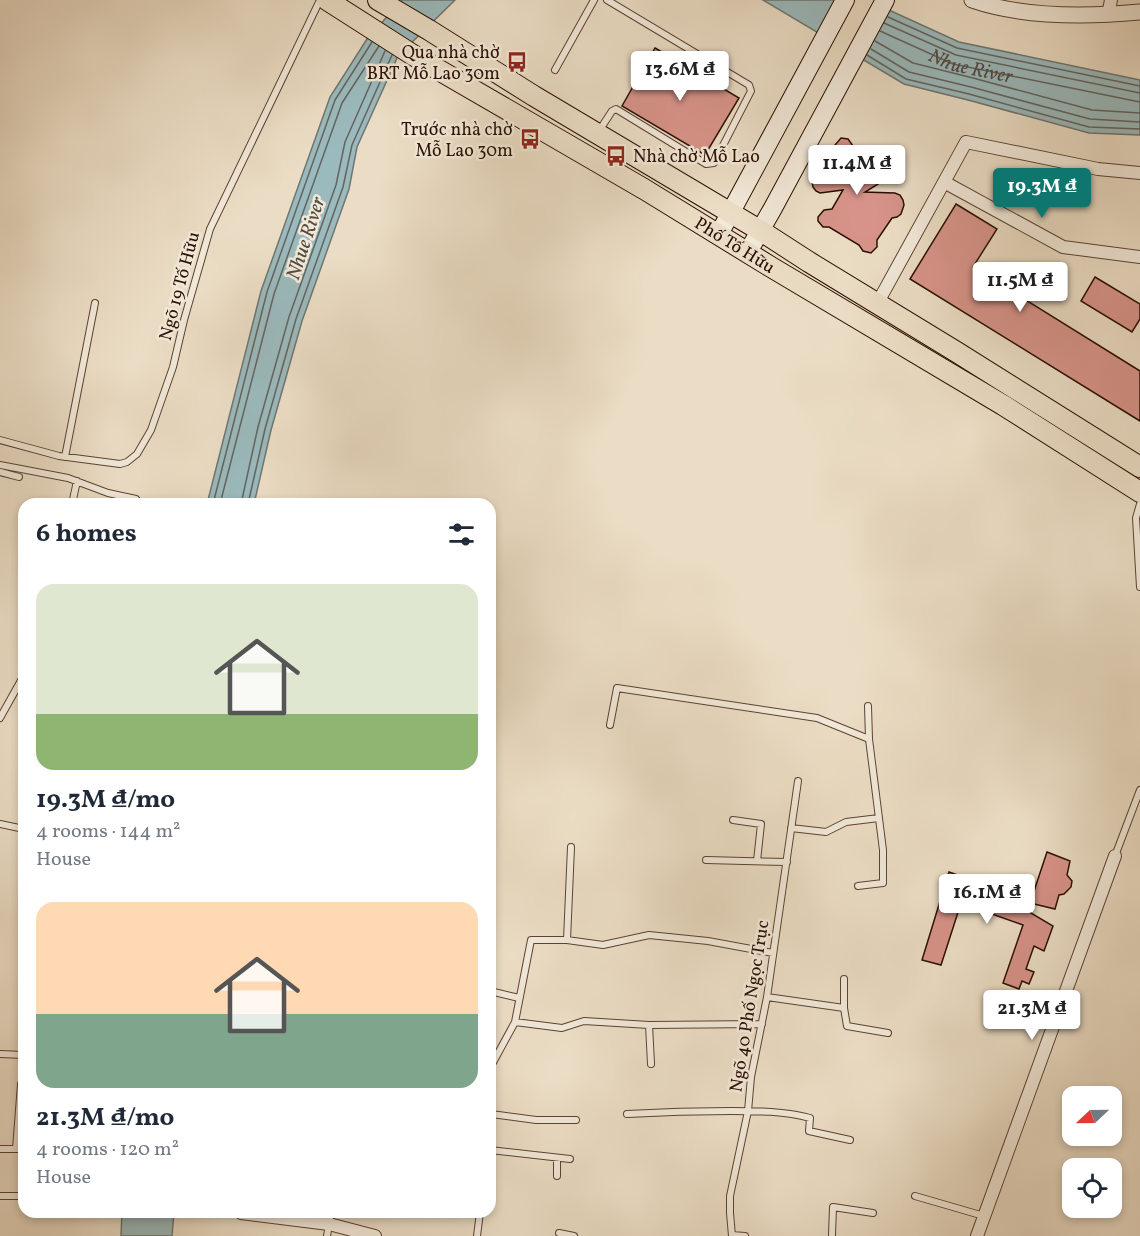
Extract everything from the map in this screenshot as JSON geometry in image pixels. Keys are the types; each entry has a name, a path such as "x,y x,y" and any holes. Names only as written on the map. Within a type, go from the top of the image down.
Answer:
{"main road":[{"name":"Phố Tố Hữu","path":"327,0 413,55 644,189 1003,405 1140,492"},
{"name":"Phố Tố Hữu","path":"378,0 731,213 1140,467"},
{"path":"719,234 844,0"},
{"path":"748,252 884,2"},
{"path":"945,370 955,351"}],"street":[{"path":"972,0 986,5 1044,14 1109,7 1140,12"},
{"path":"877,304 966,141 1098,169 1140,173"},
{"path":"944,182 1063,248 1140,256"},
{"path":"977,1236 1115,856"},
{"path":"280,1218 329,1224 358,1234 375,1236"}],"lane":[{"name":"Ngõ 19 Tố Hữu","path":"0,440 65,457 120,464 127,462 137,454 151,430 173,367 210,229 320,0"},
{"path":"555,70 594,0"},
{"path":"597,134 612,111 616,109 705,164 714,163 751,91 749,85 607,0"},
{"path":"65,457 95,303"},
{"path":"0,465 68,477 108,493 131,498"},
{"path":"0,472 19,477"},
{"path":"73,498 76,481"},
{"path":"1140,504 1136,518 1140,587"},
{"path":"0,718 18,686"},
{"path":"610,725 617,688 817,718 869,739"},
{"path":"858,886 883,883 883,850 869,739 868,706"},
{"name":"Ngõ 40 Phố Ngọc Trục","path":"732,1235 730,1196 748,1111 751,1077 767,997 798,781"},
{"path":"1115,856 1140,790"},
{"path":"791,828 826,832 846,822 879,818"},
{"path":"733,820 761,824 757,861"},
{"path":"0,824 18,828"},
{"path":"567,940 571,847"},
{"path":"706,860 787,862"},
{"path":"496,1057 515,1022 531,940 567,940 603,945 649,935 708,941 773,953"},
{"path":"844,979 844,1008 847,1026 888,1034"},
{"path":"496,992 519,998"},
{"path":"767,997 844,1008"},
{"path":"515,1022 562,1028 585,1021 649,1025 762,1024"},
{"path":"649,1025 651,1064"},
{"path":"0,1054 18,1055"},
{"path":"627,1114 693,1111 795,1114 810,1118 809,1131 850,1140"},
{"path":"496,1116 536,1120 576,1120"},
{"path":"0,1149 16,1149 18,1123"},
{"path":"496,1151 570,1159"},
{"path":"557,1159 557,1176"},
{"path":"0,1196 18,1196"},
{"path":"915,1196 984,1216"},
{"path":"833,1236 833,1207 873,1213"},
{"path":"477,1236 479,1218"},
{"path":"559,1233 574,1236"},
{"path":"732,1235 745,1236"}],"water":[{"name":"Nhue River","path":"402,0 455,0 398,56 357,147 349,189 302,321 271,430 255,498 209,498 261,291 330,97 367,39"},
{"name":"Nhue River","path":"763,0 867,0 959,42 1140,80 1140,135 1089,133 904,84"},
{"path":"122,1218 174,1218 172,1236 121,1236"}],"pier":[{"path":"845,0 874,0 883,4 854,58 823,40"}],"building":[{"path":"655,48 739,98 705,155 622,106"},
{"path":"841,138 848,139 853,146 881,163 888,164 893,170 891,176 865,192 895,193 903,200 901,214 892,218 877,240 877,247 871,253 863,251 859,245 829,227 823,227 818,221 818,217 824,210 832,209 843,190 820,193 813,187 813,176 822,173 835,145"},
{"path":"956,204 997,229 973,267 1140,371 1140,421 910,279"},
{"path":"1095,277 1140,304 1140,319 1132,332 1081,301"},
{"path":"1047,852 1070,861 1067,875 1072,881 1071,887 1064,894 1059,895 1055,909 1030,903"},
{"path":"949,872 1001,891 999,894 1053,926 1044,951 1034,946 1026,969 1034,972 1029,984 1022,981 1019,989 1003,983 1023,925 961,903 941,965 922,960"}],"place":[{"name":"Qua nhà chờ BRT Mỗ Lao 30m","path":"517,62"},
{"name":"Trước nhà chờ Mỗ Lao 30m","path":"530,139"},
{"name":"Nhà chờ Mỗ Lao","path":"616,156"}]}
